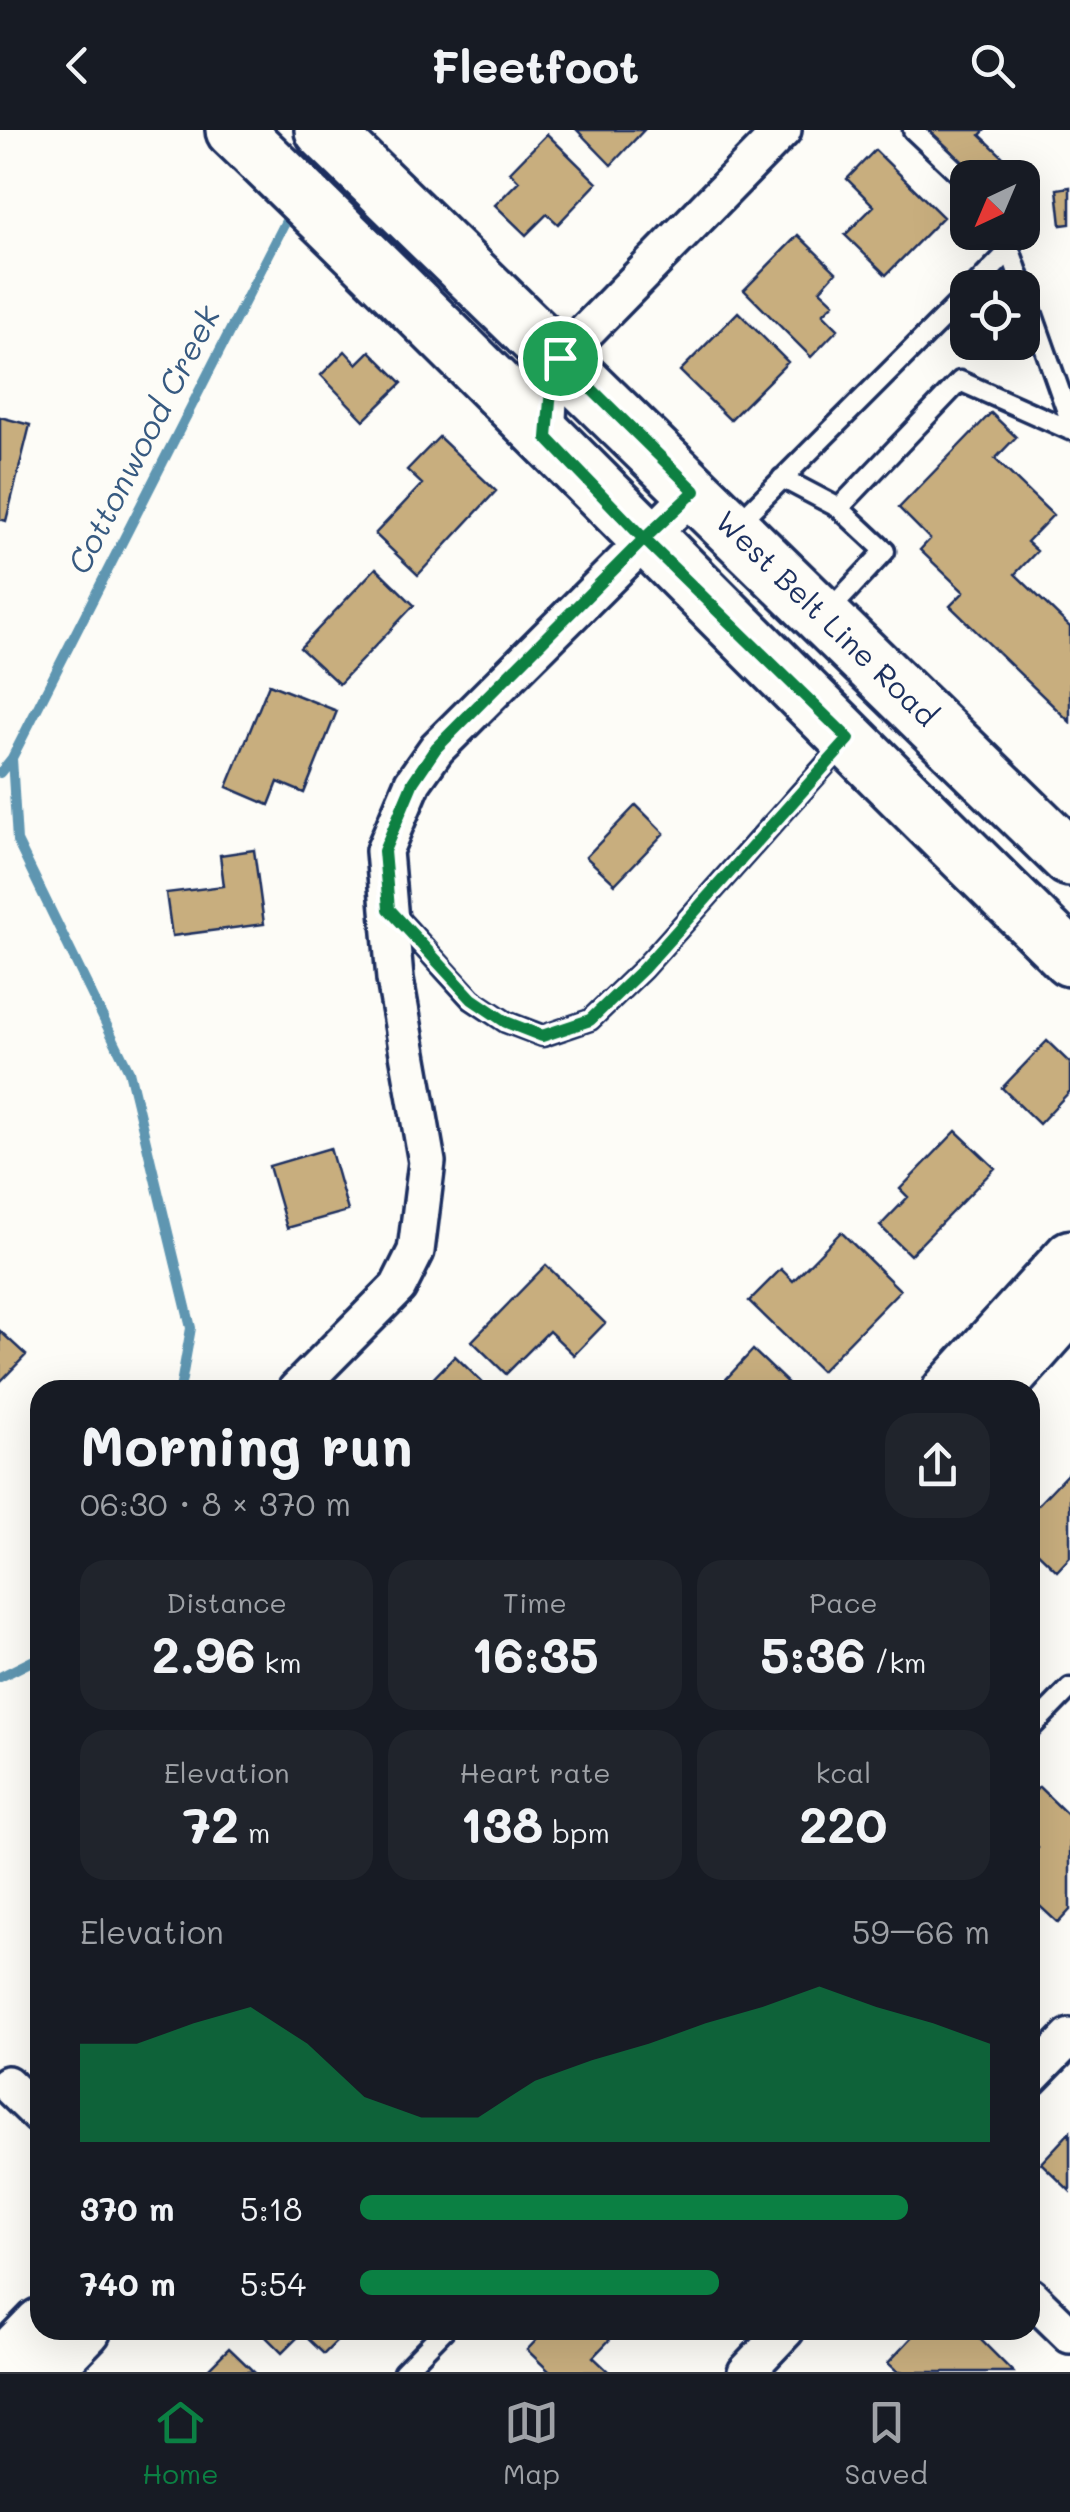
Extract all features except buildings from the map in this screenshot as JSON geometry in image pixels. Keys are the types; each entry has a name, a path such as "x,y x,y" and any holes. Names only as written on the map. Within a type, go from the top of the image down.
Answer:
{"main road":[{"name":"West Belt Line Road","path":"323,130 1070,858"},
{"path":"238,134 345,234 644,539 1070,958"}],"street":[{"path":"547,438 550,400 560,358 782,130"},
{"path":"306,1380 398,1288 416,1251 427,1162 396,979 384,851 413,782 436,748 695,491"},
{"path":"956,1380 1070,1254"},
{"path":"1007,1380 1070,1310"},
{"path":"1040,2068 1070,2036"},
{"path":"7,2084 30,2106"},
{"path":"1040,2306 1070,2335"},
{"path":"0,2364 30,2333"},
{"path":"45,2372 76,2340"},
{"path":"746,2372 776,2340"}],"lane":[{"path":"913,130 950,165"},
{"path":"986,270 1002,250"},
{"path":"1012,250 1070,420"},
{"path":"733,528 950,310"},
{"path":"840,508 960,380 1070,430"},
{"path":"782,478 840,508 886,551 823,617"},
{"path":"389,909 472,999 506,1022 542,1036 590,1020 643,969 849,739"},
{"path":"1040,1720 1070,1688"},
{"path":"403,2372 434,2340"}],"waterway":[{"name":"Cottonwood Creek","path":"0,773 12,758 291,211"},
{"path":"12,758 17,841 129,1071 191,1328 182,1380"},
{"path":"0,1677 30,1662"}],"route":[{"path":"560,358 550,400 547,438 644,539 436,748 413,782 384,851 389,909 472,999 506,1022 542,1036 590,1020 643,969 849,739 644,539 695,491 560,358"}]}
